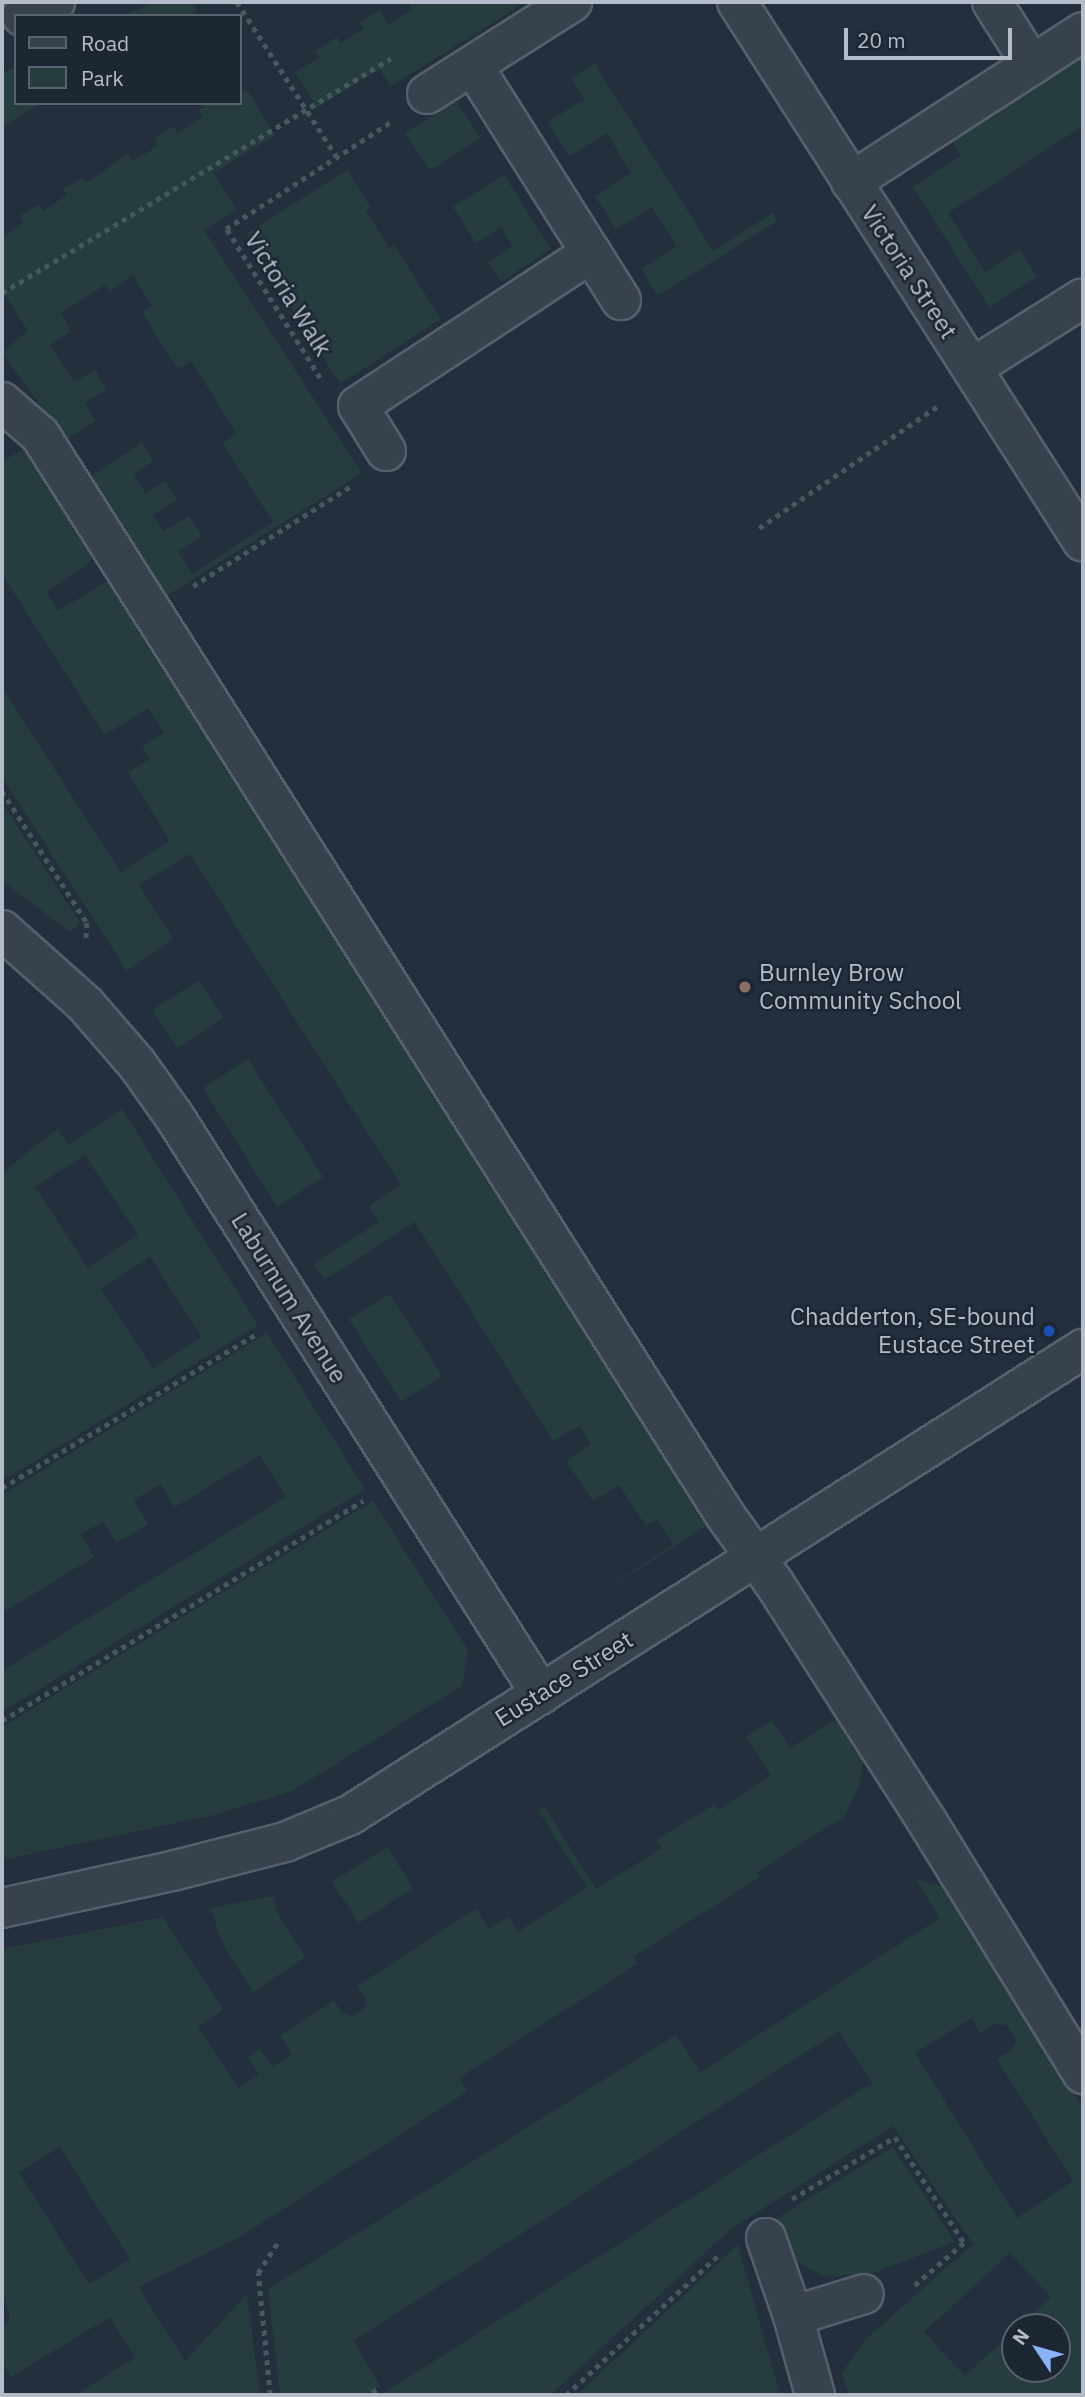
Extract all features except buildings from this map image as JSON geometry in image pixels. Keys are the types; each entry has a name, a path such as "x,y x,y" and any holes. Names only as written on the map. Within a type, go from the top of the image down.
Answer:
{"street":[{"path":"27,14 55,2"},
{"path":"427,93 572,2"},
{"name":"Victoria Street","path":"737,2 1083,542"},
{"path":"992,2 1032,65"},
{"path":"851,182 1083,32"},
{"path":"472,66 621,300"},
{"path":"386,451 358,406 591,253"},
{"path":"972,368 1083,298"},
{"path":"2,402 40,435 725,1515 756,1557 928,1823 1083,2074"},
{"name":"Laburnum Avenue","path":"2,930 85,1004 144,1074 541,1694"},
{"name":"Eustace Street","path":"2,1908 176,1870 285,1842 350,1815 1083,1349"},
{"path":"766,2238 793,2316 815,2395"},
{"path":"793,2316 864,2294"}],"path":[{"path":"237,2 337,157"},
{"path":"2,293 403,52"},
{"name":"Victoria Walk","path":"358,406 327,389 226,229 408,111 427,93"},
{"path":"759,528 946,401"},
{"path":"152,612 367,476 386,451"},
{"path":"2,791 87,923 85,945"},
{"path":"2,1488 260,1331"},
{"path":"2,1721 367,1499"},
{"path":"790,2201 895,2137 964,2243 906,2294"},
{"path":"270,2395 258,2273 280,2239"},
{"path":"566,2395 722,2252"},
{"path":"373,2389 377,2395"}],"green space":[{"path":"152,2 193,2 198,11 193,14 129,14"},
{"path":"409,2 526,2 391,86 379,69 317,108 295,72 319,58 315,51 337,37 340,43 364,29 360,22 379,10 389,24 412,10"},
{"path":"1083,48 1083,126 948,213 985,272 1020,250 1037,277 989,307 913,187 961,156 948,135"},
{"path":"594,63 713,251 773,213 777,221 658,296 641,269 677,246 652,207 616,229 595,196 631,173 607,133 569,156 548,122 584,99 571,79"},
{"path":"14,68 14,105 38,105 2,128 2,73"},
{"path":"247,90 275,135 214,173 236,209 204,230 362,473 163,598 89,477 142,443 153,461 134,474 145,493 165,481 177,499 153,515 164,531 189,516 202,536 178,551 192,574 273,522 222,443 237,434 191,361 178,369 142,313 152,306 133,275 109,291 105,285 61,313 71,331 50,345 74,382 95,370 107,390 85,402 96,421 66,440 2,353 28,331 2,290 2,237 23,223 19,216 38,205 43,211 67,195 63,189 82,178 86,183 128,154 133,161 158,146 154,138 173,126 178,133 203,117 199,110 206,105 242,105 242,93"},
{"path":"456,101 481,138 430,170 405,133"},
{"path":"347,170 371,208 366,211 389,248 394,245 441,319 340,384 246,234"},
{"path":"504,175 551,249 501,282 488,262 513,246 501,227 476,243 453,207"},
{"path":"29,445 94,554 90,562 46,592 58,611 111,579 711,1523 592,1599 673,1544 657,1520 646,1526 619,1485 593,1501 566,1461 591,1444 579,1426 553,1441 415,1222 324,1280 314,1264 379,1222 369,1206 401,1185 190,854 139,885 173,939 127,971 2,777 2,687 121,873 170,841 128,773 149,759 142,747 164,733 148,708 105,735 2,574 2,462"},
{"path":"2,802 80,923 70,932 2,881"},
{"path":"199,980 223,1018 177,1048 152,1010"},
{"path":"248,1059 323,1177 277,1207 203,1088"},
{"path":"122,1109 258,1325 2,1481 2,1173 57,1129 69,1145","holes":["85,1155 138,1235 88,1268 35,1187","150,1257 202,1337 153,1369 101,1289"]},
{"path":"390,1294 442,1376 401,1402 349,1319"},
{"path":"267,1333 365,1489 2,1712 2,1671 286,1497 260,1455 175,1507 160,1484 134,1500 148,1524 116,1543 103,1522 81,1534 94,1557 2,1613 2,1495"},
{"path":"373,1501 468,1650 462,1686 292,1791 214,1815 2,1860 2,1727"},
{"path":"841,1716 864,1753 860,1784 845,1816 757,1872 760,1877 633,1957 637,1964 459,2078 468,2091 238,2238 138,2287 185,2361 247,2294 260,2395 75,2395 135,2358 110,2317 11,2377 2,2362 2,2327 9,2322 9,2313 2,2291 2,1949 163,1917 223,2010 198,2026 238,2088 259,2075 248,2057 260,2048 272,2067 292,2054 280,2036 334,2001 342,2013 351,2016 365,2008 366,1999 357,1986 476,1909 489,1929 508,1917 518,1932 587,1887 538,1810 544,1806 596,1889 662,1848 656,1840 715,1804 718,1810 771,1776 746,1737 772,1720 790,1748","holes":["60,2147 130,2259 89,2284 19,2172"]},
{"path":"387,1847 413,1888 359,1923 332,1882"},
{"path":"916,1880 943,1886 1083,2108 1083,2395 849,2395 842,2373 864,2341 973,2244 893,2126 731,2229 550,2395 385,2395 384,2393 872,2083 839,2031 353,2341 380,2386 366,2395 280,2395 268,2289 676,2035 701,2072 940,1918","holes":["971,2018 980,2033 994,2024 1007,2025 1016,2041 1011,2051 997,2059 1073,2181 1017,2218 915,2053"]},
{"path":"273,1896 278,1914 305,1957 253,1992 225,1948 210,1908"},
{"path":"893,2147 955,2242 873,2273 824,2277 793,2259 777,2218"},
{"path":"738,2245 780,2395 577,2395"}],"place":[{"name":"Burnley Brow Community School","path":"745,987"},
{"name":"Chadderton, SE-bound Eustace Street","path":"1049,1331"}]}
